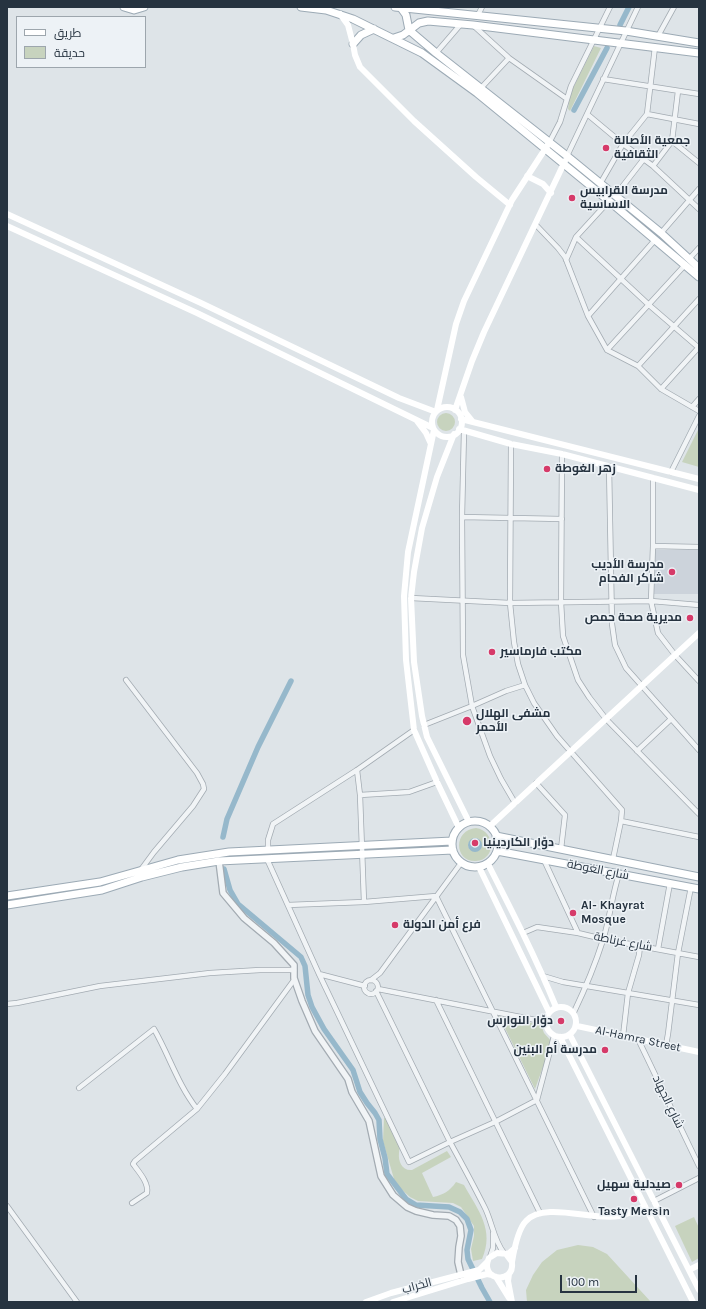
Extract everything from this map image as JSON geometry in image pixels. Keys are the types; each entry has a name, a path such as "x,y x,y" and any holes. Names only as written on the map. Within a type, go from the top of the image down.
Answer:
{"main road":[{"path":"124,7 134,10 145,7"},
{"path":"301,7 326,10 340,14 394,38 422,53 547,146 567,156 600,184 612,198 655,240 687,262 699,268"},
{"path":"398,7 626,31 699,43"},
{"path":"398,7 406,15 410,30 481,88 547,146 564,165 661,233 699,277"},
{"path":"340,14 348,25 355,55 360,67 414,121 476,177 510,205"},
{"path":"394,38 403,35 419,23 428,21 593,39 699,53"},
{"path":"353,44 361,34 374,29"},
{"path":"460,828 437,782 414,730 406,660 404,596 408,552 434,429 432,419 437,411 458,317 510,205 547,146"},
{"path":"455,410 484,332 536,225 567,156"},
{"path":"527,176 538,181 547,188 550,193"},
{"path":"7,214 201,303 399,398 437,411 446,407 455,410 461,419 699,479"},
{"path":"7,226 198,313 434,429 438,434 449,436 459,431 511,444 562,454 699,490"},
{"path":"461,393 464,412 473,422"},
{"path":"461,419 459,431 437,477 422,528 411,598 414,662 427,737 469,822"},
{"path":"416,420 423,428 431,444"},
{"path":"490,826 699,633"},
{"path":"469,822 480,822 490,826 498,840 497,851 492,860 488,864 472,868 461,863 453,850 452,841 455,834 460,828 469,822"},
{"path":"496,836 699,877"},
{"path":"7,896 100,882 178,860 214,854 268,849 452,841"},
{"path":"7,905 102,890 142,877 219,861 453,850"},
{"name":"شارع الغوطة","path":"497,851 699,889"},
{"path":"488,864 523,933 556,1007"},
{"path":"479,867 549,1012"},
{"path":"570,1035 576,1026 576,1016 574,1012 566,1007 556,1007 549,1012 546,1022 548,1030 557,1036 693,1302"},
{"name":"Al-Hamra Street","path":"576,1026 699,1052"},
{"path":"557,1036 570,1035"},
{"path":"570,1035 689,1270 696,1277 699,1290"},
{"path":"512,1302 508,1281 509,1274 512,1268 512,1262 520,1233 526,1221 540,1212 552,1211 594,1216 619,1216 645,1206"},
{"path":"480,1273 488,1260 495,1253 510,1253 516,1246"},
{"path":"505,1254 512,1262"},
{"path":"488,1260 488,1269 512,1302"},
{"path":"689,1270 699,1265"},
{"path":"393,1302 465,1275 480,1273 504,1277 509,1274"},
{"name":"الخراب","path":"366,1302 391,1293 465,1275"}],"street":[{"path":"478,15 482,7"},
{"path":"547,146 560,122 571,86 610,7"},
{"path":"567,156 638,7"},
{"path":"658,36 674,7"},
{"path":"436,52 461,24"},
{"path":"473,25 509,58 566,99"},
{"path":"600,184 623,144 647,114 649,87 655,47"},
{"path":"481,88 509,58"},
{"path":"603,79 699,94"},
{"path":"653,166 672,141 678,91"},
{"path":"587,114 643,160 653,166 699,209"},
{"path":"647,114 699,124"},
{"path":"672,141 699,163"},
{"path":"566,260 576,238 612,198 643,160"},
{"path":"661,233 699,189"},
{"path":"536,225 558,248 566,260 588,316 606,350 638,366 661,389 699,411"},
{"path":"576,238 649,305 699,348 661,389"},
{"path":"588,316 655,240"},
{"path":"606,350 649,305 699,248"},
{"path":"638,366 699,299"},
{"path":"692,407 699,399"},
{"path":"671,472 699,416"},
{"path":"459,431 462,517 463,655 472,706 490,756 501,780 515,803"},
{"path":"511,444 510,603 518,664 525,685 534,703 557,736 622,810 622,821 613,859"},
{"path":"562,454 561,602 563,636 578,680 606,719 699,814"},
{"path":"609,466 611,601 615,645 626,668 699,750"},
{"path":"653,478 652,601 658,633 675,655 699,681"},
{"path":"462,517 562,519"},
{"path":"653,546 699,546"},
{"path":"411,598 510,603 652,601 699,605"},
{"path":"126,680 197,774 203,784 204,789 193,806 140,871"},
{"path":"424,725 525,685"},
{"path":"637,751 671,719"},
{"path":"268,849 268,840 273,824 357,770 414,730"},
{"path":"357,770 360,796 364,902"},
{"path":"360,796 409,792 437,782"},
{"path":"536,783 565,815 561,849"},
{"path":"622,821 699,837"},
{"path":"267,859 319,974 409,1162 495,1122 537,1100 557,1036"},
{"path":"544,860 578,933"},
{"path":"219,861 223,893 244,918 274,943 294,965 294,980 315,1031 348,1079 352,1092 369,1121 381,1176 387,1188 407,1207 433,1215 449,1216 456,1220 460,1226 461,1236 458,1262 465,1275"},
{"path":"365,986 367,982 380,972 461,863"},
{"path":"574,1012 587,986 603,939 614,887 619,874"},
{"path":"658,949 670,883"},
{"path":"666,1045 678,953 691,887"},
{"path":"288,905 364,902 436,896"},
{"path":"436,896 594,1216"},
{"name":"شارع غرناطة","path":"523,933 537,927 578,933 699,957"},
{"path":"623,1036 628,993 639,955 640,946"},
{"path":"7,1004 25,1002 100,986 210,974 260,970 294,970"},
{"path":"371,993 377,988 380,972"},
{"path":"319,974 365,986 366,990 381,1002"},
{"path":"543,976 564,982 699,1005"},
{"path":"132,1203 147,1193 148,1188 133,1164 135,1161 196,1109 225,1074 294,980"},
{"path":"371,980 375,982 381,1002 450,1142 485,1208 492,1223 498,1243 505,1254"},
{"path":"377,988 546,1022"},
{"path":"436,1000 540,1212"},
{"path":"79,1088 154,1029 164,1046 181,1084 196,1109"},
{"name":"شارع الجهاد","path":"638,1039 699,1166"},
{"path":"654,1201 699,1178"},
{"path":"7,1206 77,1302"},
{"path":"488,1260 493,1248 492,1223"}],"shaded area":[{"name":"مدرسة الأديب شاكر الفحام","path":"655,550 699,550 699,594 654,594"}],"green space":[{"path":"594,46 601,48 570,111 568,109 570,94"},
{"path":"442,413 450,413 455,418 453,429 450,431 442,431 437,426 437,418"},
{"path":"699,428 699,467 682,462"},
{"name":"دوّار الكاردينيا","path":"476,828 483,830 490,839 490,851 483,859 476,861 469,860 463,857 460,852 460,840 463,834 468,830","holes":["475,838 479,839 481,847 478,850 470,850 468,846 469,842"]},
{"path":"499,1016 541,1025 544,1033 552,1042 535,1089"},
{"path":"384,1118 386,1118 398,1140 400,1147 399,1159 401,1165 406,1169 412,1170 447,1151 451,1157 422,1173 433,1197 446,1192 456,1182 464,1185 483,1220 486,1229 486,1249 482,1259 473,1261 471,1249 474,1236 474,1226 461,1207 453,1203 418,1201 410,1197 400,1188 394,1179 383,1141"},
{"path":"694,1217 699,1228 699,1258 692,1262 675,1226"},
{"path":"578,1245 593,1247 607,1254 651,1302 527,1302 526,1290 533,1275 542,1262 557,1250"}],"water":[{"path":"475,838 480,840 482,845 480,850 475,852 470,850 468,845 470,840"}],"waterway":[{"path":"620,25 629,7"},
{"path":"574,110 607,48"},
{"path":"223,837 227,819 258,747 291,681"},
{"path":"224,869 230,890 238,904 301,957 305,966 308,995 312,1007 324,1029 353,1070 360,1092 379,1120 380,1139 387,1174 406,1199 416,1205 449,1207 460,1212 467,1219 471,1230 467,1250 468,1259 490,1302"}],"place":[{"name":"جمعية الأصالة الثقافية","path":"606,148"},
{"name":"مدرسة القرابيس الاساسية","path":"572,198"},
{"name":"زهر الغوطة","path":"547,469"},
{"name":"مدرسة الأديب شاكر الفحام","path":"672,572"},
{"name":"مديرية صحة حمص","path":"690,618"},
{"name":"مكتب فارماسير","path":"492,652"},
{"name":"مشفى الهلال الأحمر","path":"467,721"},
{"name":"دوّار الكاردينيا","path":"475,843"},
{"name":"Al- Khayrat Mosque","path":"573,913"},
{"name":"فرع أمن الدولة","path":"395,925"},
{"name":"دوّار النوارس","path":"561,1021"},
{"name":"مدرسة أم البنين","path":"605,1050"},
{"name":"صيدلية سهيل","path":"679,1185"},
{"name":"Tasty Mersin","path":"634,1199"}]}
